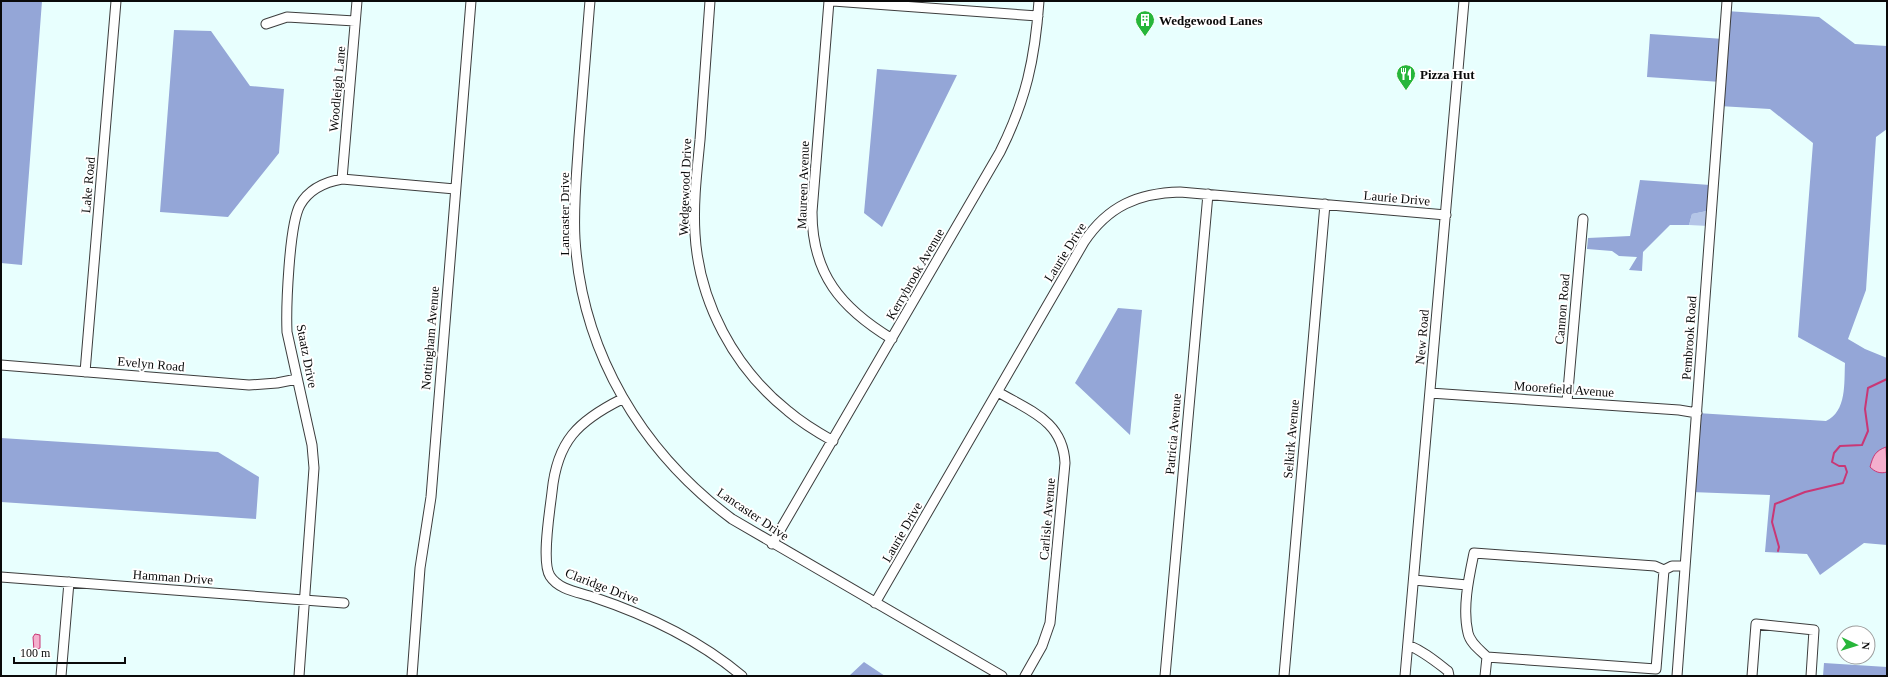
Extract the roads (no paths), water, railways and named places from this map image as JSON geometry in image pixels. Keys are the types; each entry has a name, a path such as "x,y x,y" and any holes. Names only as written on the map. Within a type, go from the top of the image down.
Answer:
{"street":[{"name":"Lake Road","path":"85,372 116,1"},
{"name":"Woodleigh Lane","path":"342,178 357,1"},
{"name":"Nottingham Avenue","path":"412,676 421,561 431,497 471,1"},
{"name":"Lancaster Drive","path":"590,1 575,193 575,240 580,283 589,320 605,363 622,399 658,451 695,489 732,519 772,544 1002,676"},
{"name":"Wedgewood Drive","path":"710,1 694,211 696,251 703,283 721,329 735,354 749,373 765,391 787,411 833,441"},
{"name":"Maureen Avenue","path":"829,1 812,212 815,242 824,270 841,299 854,313 870,326 892,339"},
{"path":"833,1 1038,16"},
{"name":"Kerrybrook Avenue","path":"772,544 833,441 1011,131 1029,78 1034,52 1039,1"},
{"name":"New Road","path":"1405,676 1464,1"},
{"name":"Pembrook Road","path":"1677,676 1727,1"},
{"path":"266,24 287,17 355,21"},
{"name":"Staatz Drive","path":"299,676 314,468 312,445 288,340 286,316 295,217 300,204 312,191 330,181 342,178 455,189"},
{"name":"Laurie Drive","path":"875,603 1084,242 1100,223 1125,204 1152,194 1180,192 1446,215"},
{"name":"Patricia Avenue","path":"1165,676 1208,194"},
{"name":"Selkirk Avenue","path":"1284,676 1325,204"},
{"name":"Cannon Road","path":"1567,402 1583,219"},
{"name":"Evelyn Road","path":"1,365 249,385 277,383 298,379"},
{"name":"Carlisle Avenue","path":"998,392 1047,421 1057,433 1064,453 1065,463 1050,623 1042,646 1026,676"},
{"name":"Moorefield Avenue","path":"1430,393 1567,402 1697,413"},
{"name":"Claridge Drive","path":"622,399 593,415 583,423 568,440 559,456 553,478 546,560 550,575 560,586 627,609 670,628 703,647 742,676"},
{"path":"1474,553 1655,566 1664,570 1656,669 1487,657 1476,647 1468,634 1467,585 1474,553"},
{"path":"1664,570 1672,566 1685,566"},
{"name":"Hamman Drive","path":"1,577 344,603"},
{"path":"1414,580 1467,585"},
{"path":"61,676 69,582"},
{"path":"1752,676 1756,624 1814,630 1811,676"},
{"path":"1408,645 1419,649 1436,661 1448,671 1448,676"},
{"path":"1485,676 1487,657"}],"waterway":[{"path":"1778,551 1779,547 1772,522 1775,504 1805,492 1843,483 1847,472 1845,466 1839,466 1832,462 1834,453 1840,446 1862,445 1868,431 1865,409 1868,388 1887,379"}],"place":[{"name":"Wedgewood Lanes","path":"1145,37"},
{"name":"Pizza Hut","path":"1406,91"}]}
